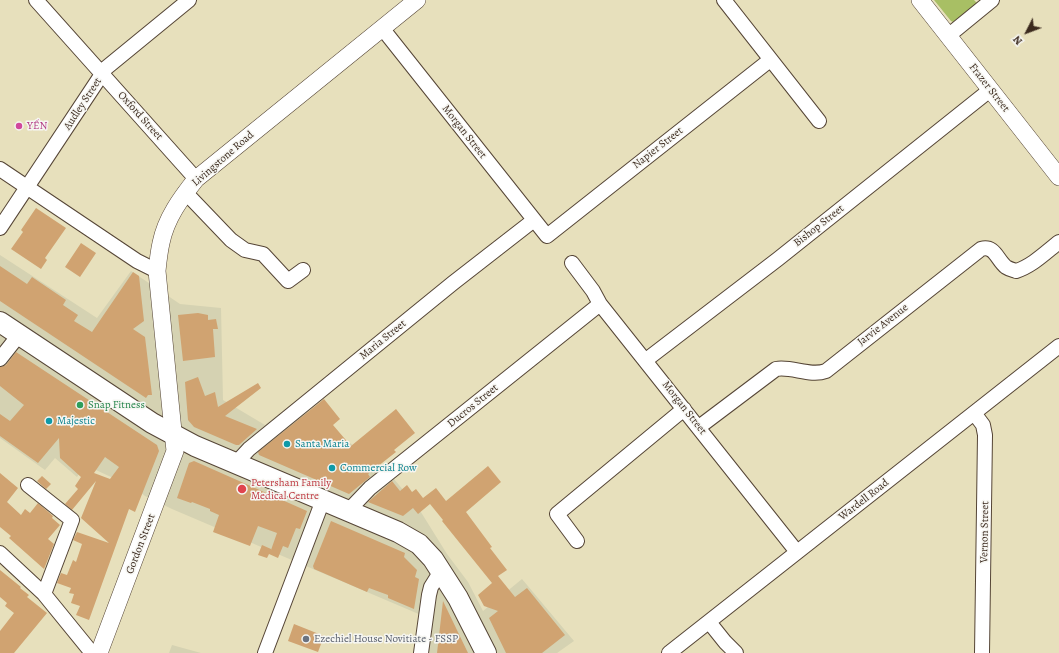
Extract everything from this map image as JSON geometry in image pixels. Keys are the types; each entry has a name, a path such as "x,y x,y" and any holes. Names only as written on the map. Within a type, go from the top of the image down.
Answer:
{"highway":[{"path":"0,322 112,397 152,422 196,446 409,537 427,552 441,571 458,598 486,653"}],"main road":[{"name":"Livingstone Road","path":"174,434 157,271 161,242 170,216 196,178 417,0"},
{"name":"Frazer Street","path":"920,0 1059,177"},
{"name":"Gordon Street","path":"99,653 173,459 175,451 174,434"}],"street":[{"name":"Oxford Street","path":"36,0 196,178"},
{"name":"Audley Street","path":"0,228 106,68 189,0"},
{"path":"724,0 819,120"},
{"path":"948,36 992,0"},
{"name":"Morgan Street","path":"382,28 547,236"},
{"name":"Napier Street","path":"547,236 770,60"},
{"name":"Bishop Street","path":"646,360 778,259 990,90"},
{"path":"0,169 137,261 157,271"},
{"path":"185,192 231,240 245,250 263,254 288,281 303,270"},
{"name":"Maria Street","path":"236,463 249,450 363,356 534,220"},
{"name":"Jarvie Avenue","path":"699,427 776,369 783,368 814,373 820,373 826,370 981,249 988,248 992,250 1006,266 1016,271 1025,268 1059,242"},
{"name":"Morgan Street","path":"572,263 593,291 600,304 797,552"},
{"name":"Ducros Street","path":"348,511 370,488 600,304"},
{"path":"0,359 19,335"},
{"name":"Wardell Road","path":"669,653 1059,346"},
{"path":"577,541 557,514 684,409"},
{"name":"Vernon Street","path":"974,413 983,425 985,435 982,653"},
{"path":"28,485 72,520 44,594"},
{"path":"265,653 323,500"},
{"path":"0,553 44,594 92,653"},
{"path":"421,653 429,595 431,587 441,571"},
{"path":"709,622 736,653"}],"shaded area":[{"path":"0,255 97,318 131,271 180,304 221,308 223,400 265,425 293,403 384,467 419,509 447,554 468,582 483,611 522,579 574,641 557,653 416,653 421,615 172,509 145,496 135,488 85,465 77,477 55,458 45,470 0,438"},
{"path":"172,645 201,653 169,653"}],"green space":[{"path":"934,0 974,0 977,3 953,22"}],"building":[{"path":"36,208 66,228 45,258 47,260 41,269 11,249 23,232 21,230"},
{"path":"81,243 96,253 80,277 65,267"},
{"path":"0,266 27,284 32,277 66,300 63,305 78,315 74,321 92,332 133,272 139,276 144,321 133,329 145,337 152,395 148,395 146,398 0,301"},
{"path":"198,313 208,315 208,320 216,319 218,329 213,329 215,357 183,361 178,315"},
{"path":"16,352 157,445 159,451 135,512 129,509 89,620 76,615 80,606 71,603 74,594 69,593 71,588 57,583 61,573 67,575 73,560 76,562 82,544 73,540 77,532 109,543 81,518 96,481 72,510 65,504 78,489 75,486 81,477 60,458 59,438 38,463 0,436 0,414 10,421 24,405 0,386 0,367 6,365","holes":["105,457 119,467 110,479 94,473"]},
{"path":"198,377 205,396 215,392 218,407 258,383 261,388 225,416 257,429 239,445 194,427 188,420 185,382"},
{"path":"324,399 340,419 333,425 351,446 396,409 415,433 394,450 396,452 368,474 370,477 349,494 259,455 258,452"},
{"path":"194,461 307,511 300,529 296,528 288,548 283,546 278,558 269,554 267,558 258,555 262,545 271,550 277,533 258,526 250,546 213,532 219,515 210,511 210,509 177,498 189,463"},
{"path":"488,466 501,482 466,512 507,570 498,576 515,597 527,588 565,635 542,653 506,653 489,618 498,611 484,606 478,595 492,583 430,504 418,514 413,508 403,516 368,502 392,481 400,491 407,485 412,492 416,489 423,498 436,488 446,501"},
{"path":"0,473 18,488 7,502 21,515 25,509 30,513 38,503 53,516 52,518 60,525 48,539 54,544 44,569 9,538 11,536 0,527"},
{"path":"42,476 51,484 46,489 37,481"},
{"path":"331,521 405,553 404,557 417,570 415,577 419,579 414,609 388,598 388,595 369,588 367,592 314,569 313,566"},
{"path":"0,570 29,595 27,597 47,613 14,653 0,653 0,631 14,613 5,606 7,603 0,597"},
{"path":"443,601 468,653 437,653"},
{"name":"Ezechiel House Novitiate - FSSP","path":"294,624 324,636 318,652 288,641"}],"place":[{"name":"YẾN","path":"19,126"},
{"name":"Snap Fitness","path":"80,405"},
{"name":"Majestic","path":"49,421"},
{"name":"Santa Maria","path":"287,444"},
{"name":"Commercial Row","path":"332,468"},
{"name":"Petersham Family Medical Centre","path":"242,489"},
{"name":"Ezechiel House Novitiate - FSSP","path":"306,639"}]}
